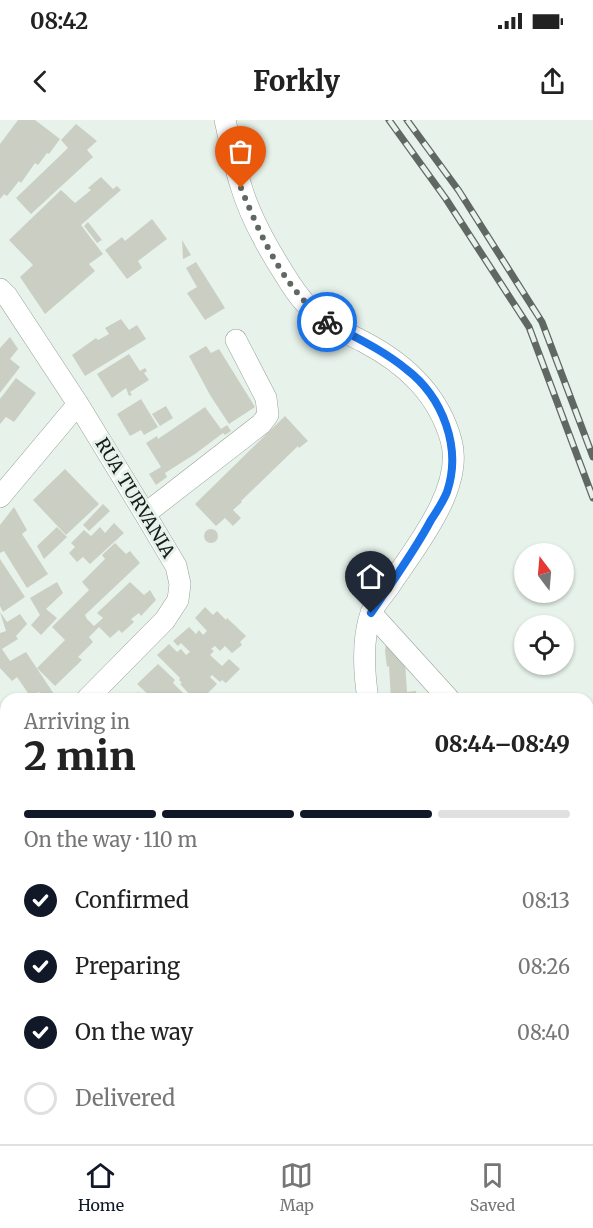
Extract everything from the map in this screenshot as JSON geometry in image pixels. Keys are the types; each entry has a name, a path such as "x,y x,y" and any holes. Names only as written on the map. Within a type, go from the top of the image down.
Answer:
{"street":[{"path":"225,120 241,188 262,238 298,296 326,322 368,344 407,369 433,399 443,417 452,443 453,471 446,494 426,531 371,613 364,652 367,693"},
{"name":"RUA TURVANIA","path":"0,289 7,296 78,404 176,566 180,584 178,600 165,620 93,693"},
{"path":"145,514 261,424 268,415 266,398 236,340"},
{"path":"0,497 78,404"},
{"path":"371,613 444,693"}],"building":[{"path":"18,120 35,120 60,139 38,165 35,163 21,183 19,181 7,196 4,194 0,199 0,144"},
{"path":"76,124 97,141 87,150 93,157 31,214 16,198 68,148 61,140"},
{"path":"101,177 113,189 117,186 121,190 81,225 103,254 89,264 95,271 45,314 20,277 33,265 9,240 61,190 75,203 91,190 88,188"},
{"path":"152,219 167,239 138,261 142,268 127,279 105,250 122,237 125,241"},
{"path":"88,222 102,240 97,243 84,226"},
{"path":"182,240 191,255 183,259"},
{"path":"196,262 225,308 205,320 187,293 197,287 186,268"},
{"path":"121,319 129,330 137,325 146,339 85,376 72,355 96,338 98,340 109,334 105,328"},
{"path":"10,337 18,349 10,359 20,367 0,393 0,348"},
{"path":"206,346 211,353 219,349 255,407 229,424 189,356"},
{"path":"129,354 140,371 145,368 147,371 144,373 149,380 130,392 132,395 129,396 126,388 112,398 97,374"},
{"path":"16,378 36,393 14,422 6,417 0,424 0,399"},
{"path":"141,399 158,427 144,435 141,430 130,436 117,414"},
{"path":"166,406 173,418 160,426 152,414"},
{"path":"205,407 221,429 227,425 231,431 225,435 223,433 165,473 167,477 156,485 149,474 161,467 146,443 157,436 158,439"},
{"path":"285,416 308,441 299,448 298,446 233,510 241,518 233,526 225,518 216,526 195,504"},
{"path":"65,469 99,504 66,535 33,500"},
{"path":"103,504 110,511 89,531 83,525"},
{"path":"14,507 27,530 22,534 48,574 27,588 4,551 0,553 0,525"},
{"path":"114,523 124,533 90,564 83,557 77,562 69,553 75,547 71,543 84,530 91,536 100,527 105,533"},
{"path":"57,527 67,537 44,559 37,546"},
{"path":"211,529 216,531 218,536 216,541 211,543 206,541 204,536 206,531"},
{"path":"115,543 126,554 130,551 140,563 85,615 87,619 94,626 103,618 97,613 130,582 144,595 150,590 156,600 141,616 139,613 131,619 134,622 122,633 119,630 110,638 99,627 89,637 93,642 78,657 82,660 55,686 37,668 65,640 52,627 89,590 82,582 105,559 102,555"},
{"path":"0,559 25,597 3,612 0,606"},
{"path":"57,582 63,593 46,609 57,618 41,635 31,625 40,615 30,598"},
{"path":"205,607 213,615 217,611 246,636 240,642 242,645 232,653 225,646 220,651 215,646 211,649 214,651 210,655 222,666 229,659 240,669 226,683 222,680 220,682 212,675 210,677 217,684 208,693 188,693 180,684 182,683 180,678 157,655 169,644 177,652 181,649 186,655 190,652 181,643 178,646 173,641 189,627 196,634 199,630 203,635 207,631 195,618"},
{"path":"0,612 7,622 20,614 27,624 16,636 18,639 2,649 10,661 26,652 53,693 28,693 17,677 12,681 0,668 0,633 6,631"},
{"path":"386,644 405,662 407,692 416,691 416,693 391,693 389,666 387,667"},
{"path":"158,664 175,680 173,683 183,693 147,693 137,684"}],"railway":[{"path":"389,120 446,199 529,327 593,498"},
{"path":"407,120 459,191 542,322 593,457"}],"way so far":[{"path":"241,188 262,238 298,296 327,322"}],"route":[{"path":"327,322 407,369 433,399 443,417 452,443 453,471 446,494 426,531 371,613"}]}
